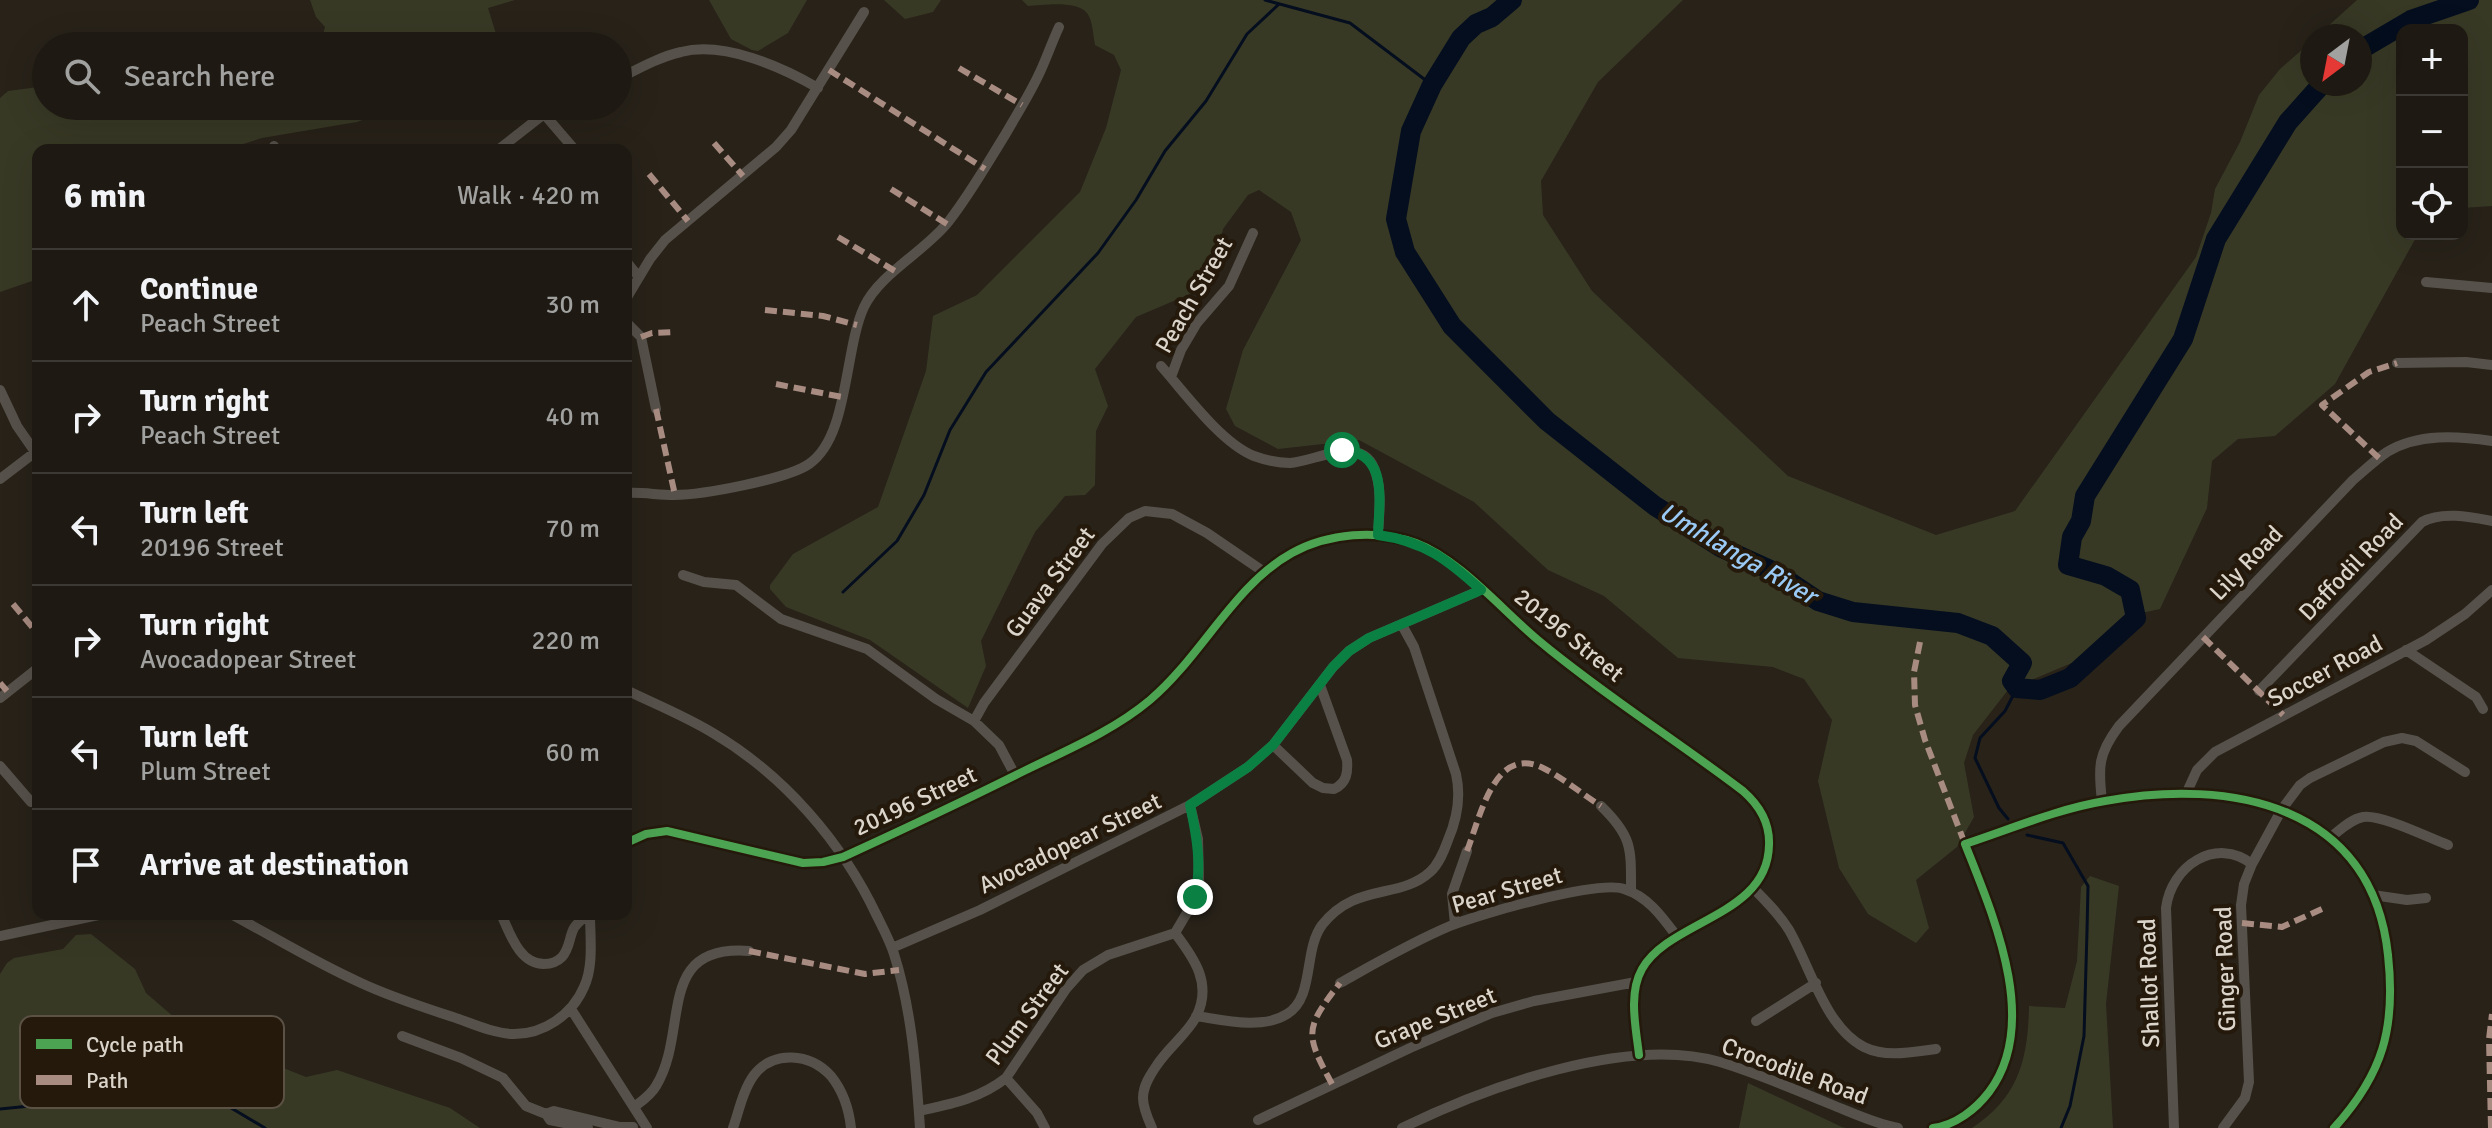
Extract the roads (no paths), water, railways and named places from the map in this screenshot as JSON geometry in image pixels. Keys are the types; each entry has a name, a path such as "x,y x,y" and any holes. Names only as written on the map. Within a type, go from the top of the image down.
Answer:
{"street":[{"path":"632,288 665,240 776,147 791,130 864,12"},
{"path":"632,493 675,495 701,492 793,473 818,458 834,429 857,325 868,299 936,235 958,209 1022,105 1059,27"},
{"path":"632,73 673,54 695,49 710,50 757,60 818,88"},
{"path":"506,144 536,120"},
{"path":"549,120 570,144"},
{"name":"Peach Street","path":"1171,377 1181,350 1197,323 1229,286 1253,233"},
{"path":"632,268 638,276"},
{"path":"2426,282 2492,288"},
{"path":"632,327 644,346 656,409"},
{"path":"2397,363 2466,362 2492,365"},
{"name":"Peach Street","path":"1161,366 1232,443 1255,456 1289,463 1342,450 1367,458 1376,470 1378,480 1378,535"},
{"path":"0,390 17,426 32,446"},
{"name":"Lily Road","path":"2102,801 2101,754 2119,726 2353,480 2389,451 2418,439 2451,437 2492,441"},
{"path":"0,479 32,454"},
{"name":"Guava Street","path":"974,721 1096,551 1129,518 1153,510 1172,514 1207,533 1264,572"},
{"name":"Daffodil Road","path":"2259,691 2422,522 2434,516 2492,521"},
{"name":"20196 Street","path":"632,840 646,834 667,831 803,863 843,857 922,822 1115,724 1149,700 1190,661 1240,597 1264,572 1292,553 1324,540 1378,535 1406,540 1430,550 1456,567 1568,664 1751,799 1767,827 1769,847 1765,868 1753,888"},
{"path":"683,575 736,585 781,619 867,649 936,699 974,721 999,745 1015,775"},
{"name":"Avocadopear Street","path":"892,948 980,910 1190,805 1248,767 1273,745 1349,651 1369,638 1481,590"},
{"name":"Soccer Road","path":"2186,794 2197,770 2215,752 2454,622 2492,590"},
{"path":"1196,1016 1243,1022 1286,1015 1303,992 1314,937 1330,915 1357,898 1421,878 1436,864 1444,849 1456,819 1456,774 1414,647 1402,625"},
{"path":"2406,650 2476,697 2483,709"},
{"path":"0,698 32,673"},
{"path":"1273,745 1318,787 1334,789 1343,782 1348,770 1347,760 1320,685"},
{"path":"632,693 714,733 750,759 798,801 843,857 868,898 892,948 913,1039 920,1128"},
{"name":"Ginger Road","path":"2223,1128 2248,1090 2241,905 2244,884 2293,792 2310,778 2396,738 2416,741 2465,772"},
{"path":"0,766 31,802"},
{"path":"1933,1128 1965,1116 1983,1101 2007,1061 2012,1037 2006,966 1988,904 1965,844 2102,801 2149,794 2242,799 2301,817 2331,837 2355,864 2373,895 2385,932 2390,973 2384,1042 2380,1060 2364,1093 2334,1128"},
{"path":"1152,1128 1143,1098 1147,1081 1196,1016 1202,995 1200,972 1175,933 1188,911 1199,881 1198,839 1190,805"},
{"path":"1601,806 1616,821 1629,844 1631,892 1659,912 1678,938"},
{"path":"2331,837 2357,819 2368,817 2448,845"},
{"path":"1455,924 1452,894 1467,851"},
{"name":"Shallot Road","path":"2174,1128 2166,908 2169,895 2187,866 2213,854 2238,854 2252,864"},
{"name":"Pear Street","path":"1340,983 1455,924 1576,891 1607,887 1631,892"},
{"path":"1639,1055 1634,1007 1636,982 1647,962 1753,888 1779,915 1834,1020 1851,1039 1881,1052 1936,1049"},
{"path":"2373,895 2407,900 2426,898"},
{"path":"0,936 75,920"},
{"path":"242,920 361,983 398,999 512,1034 549,1025 571,1009 588,975 589,920"},
{"path":"504,920 519,951 532,961 546,964 562,957 574,929 583,920"},
{"name":"Plum Street","path":"919,1111 971,1099 1006,1078 1066,989 1083,970 1108,955 1175,933"},
{"path":"634,1107 652,1092 660,1078 668,1057 684,983 693,965 709,954 749,951"},
{"name":"Grape Street","path":"1258,1120 1492,1013 1534,1001 1636,982"},
{"path":"1756,1021 1816,983"},
{"path":"571,1009 634,1107 635,1124"},
{"path":"402,1036 503,1078 526,1106 546,1114 550,1120 588,1128"},
{"name":"Crocodile Road","path":"1402,1128 1472,1097 1526,1079 1639,1055 1717,1061 1898,1128"},
{"path":"733,1128 753,1076 774,1060 791,1057 810,1061 832,1077 844,1097 851,1128"},
{"path":"1006,1078 1037,1113 1045,1128"},
{"path":"546,1114 554,1111 620,1127 635,1124 647,1128"}],"waterway":[{"path":"1265,0 1350,23 1432,85"},
{"name":"Umhlanga River","path":"1512,0 1461,38 1432,85 1411,131 1396,219 1405,252 1452,326 1547,421 1655,506 1722,548 1775,572 1818,601 1853,612 1958,623 1992,636 2022,663 2012,681 2017,688 2040,690 2070,678 2136,618 2130,590 2106,576 2068,565 2072,537 2081,521 2085,496 2183,339 2216,239 2288,122 2311,96"},
{"name":"Umhlanga River","path":"2372,43 2411,20 2469,0"},
{"path":"843,592 897,541 924,495 950,430 986,372 1098,253 1136,200 1165,151 1206,101 1247,34 1278,5"},
{"path":"2008,819 1999,808 1975,758 1980,738 2005,711 2017,688"},
{"path":"2027,835 2063,843 2088,886 2084,1036 2070,1106 2061,1128"},
{"path":"0,1109 20,1107"},
{"path":"231,1108 265,1128"}]}
